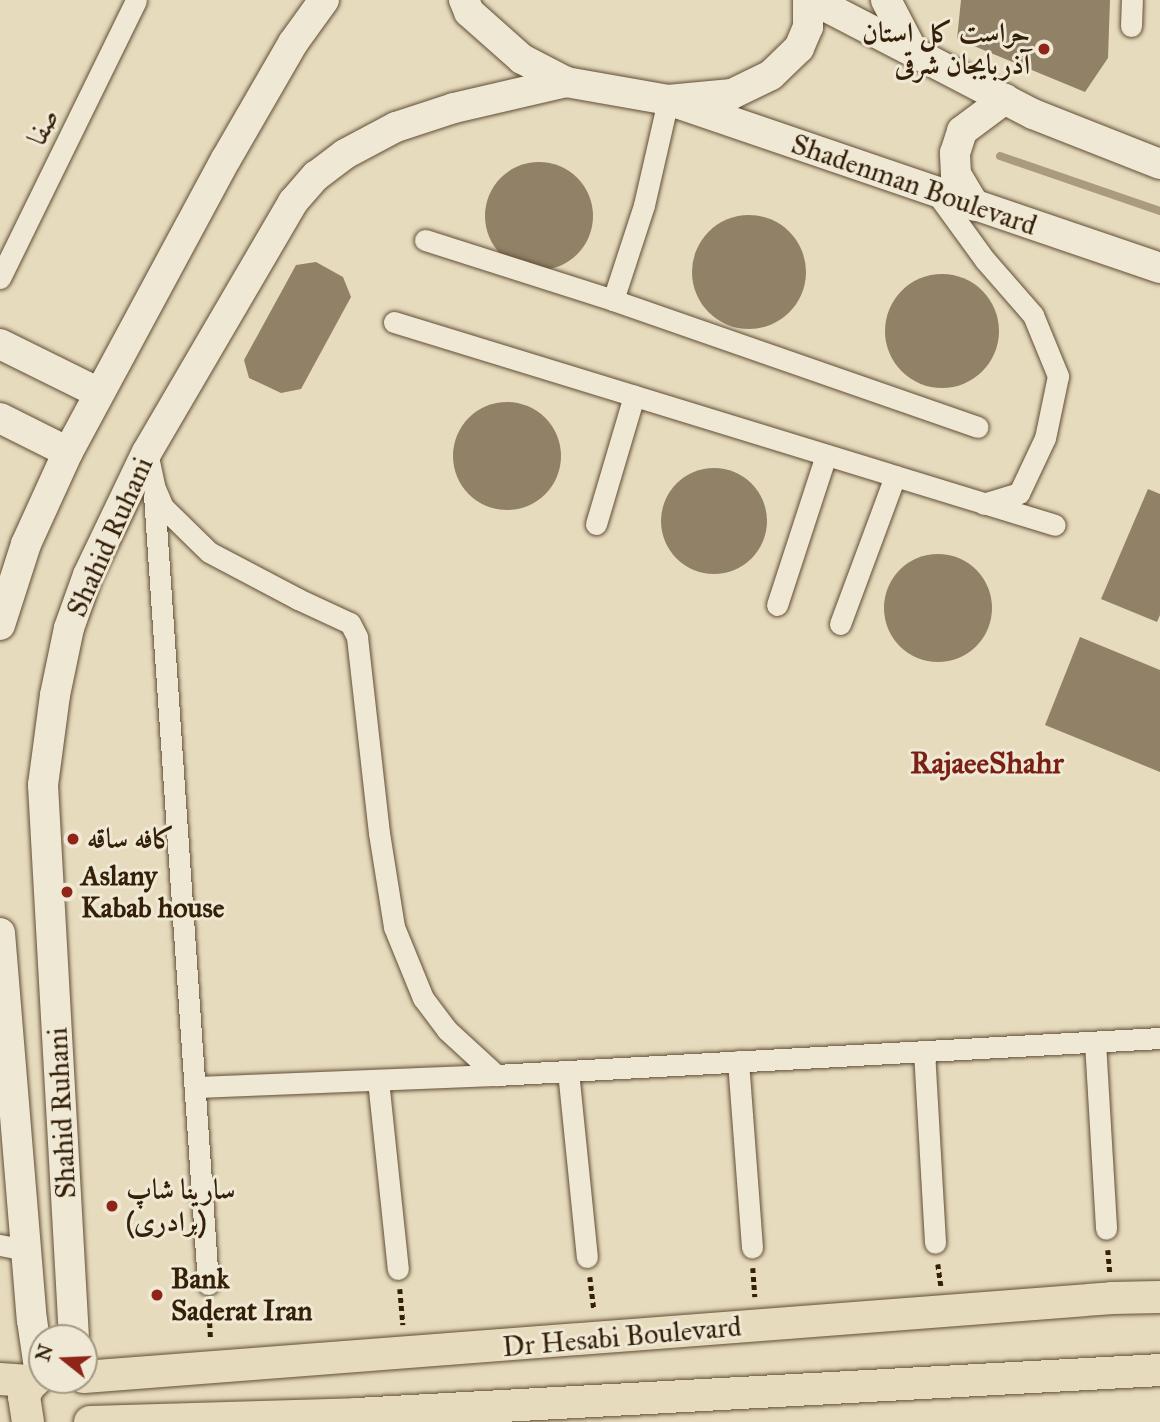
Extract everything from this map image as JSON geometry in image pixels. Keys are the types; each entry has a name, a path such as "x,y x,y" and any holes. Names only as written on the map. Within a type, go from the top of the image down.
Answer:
{"main road":[{"path":"0,625 26,544 68,452 226,159 293,43 324,0"},
{"path":"464,0 469,12 522,59 566,82 668,100 732,94 771,75 799,48 808,27 808,0"},
{"path":"813,0 1005,99 1160,164"},
{"path":"886,0 891,15 912,51"},
{"name":"Shahid Ruhani","path":"73,1324 43,785 55,695 69,628 88,575 147,452 293,201 316,176 345,153 396,127 454,108 566,82"},
{"path":"975,206 956,174 955,153 962,131 1005,99"},
{"name":"Shadenman Boulevard","path":"668,100 1160,268"},
{"path":"0,344 99,393"},
{"path":"0,418 68,452"},
{"name":"Shahid Ruhani","path":"0,933 13,1247 28,1325"},
{"name":"Dr Hesabi Boulevard","path":"98,1377 1112,1298 1160,1297"},
{"name":"Dr Hesabi Boulevard","path":"89,1422 356,1414 1160,1370"},
{"path":"0,1379 28,1378"},
{"path":"28,1391 24,1396 23,1408 28,1422"},
{"path":"89,1422 94,1407 92,1394"}],"street":[{"name":"صفا","path":"0,278 136,0"},
{"path":"1130,26 1132,0"},
{"path":"613,300 644,205 668,100"},
{"path":"937,194 985,260 1033,315 1058,376 1045,438 1019,493 984,504"},
{"path":"425,240 613,300 978,427"},
{"path":"394,322 1055,525"},
{"path":"596,524 634,396"},
{"path":"147,452 154,486 208,1284"},
{"path":"777,605 826,455"},
{"path":"840,624 895,476"},
{"path":"154,486 163,507 209,552 265,583 350,623 358,637 379,833 394,928 423,998 447,1030 496,1075"},
{"path":"195,1087 496,1075 1160,1038"},
{"path":"1095,1042 1106,1229"},
{"path":"924,1051 935,1242"},
{"path":"738,1061 752,1247"},
{"path":"568,1071 587,1257"},
{"path":"378,1080 398,1269"}],"path":[{"path":"1106,1229 1112,1298"},
{"path":"935,1242 944,1311"},
{"path":"752,1247 757,1326"},
{"path":"587,1257 598,1339"},
{"path":"398,1269 405,1354"},
{"path":"208,1284 212,1368"}],"building":[{"name":"حراست کل استان آذربایجان شرقی","path":"961,0 1110,0 1108,58 1085,92 957,39"},
{"path":"539,162 560,166 577,178 589,195 593,216 589,237 577,254 560,266 539,270 518,266 501,254 489,237 485,216 489,195 501,178 518,166"},
{"path":"749,215 771,219 789,232 802,250 806,272 802,294 789,312 771,325 749,329 727,325 709,312 696,294 692,272 696,250 709,232 727,219"},
{"path":"316,262 343,277 351,297 301,389 281,393 249,378 244,360 296,265"},
{"path":"942,274 964,278 982,291 995,309 999,331 995,353 982,371 964,384 942,388 920,384 902,371 889,353 885,331 889,309 902,291 920,278"},
{"path":"507,402 528,406 545,418 557,435 561,456 557,477 545,494 528,506 507,510 486,506 469,494 457,477 453,456 457,435 469,418 486,406"},
{"path":"714,468 734,472 752,483 763,501 767,521 763,541 752,559 734,570 714,574 694,570 676,559 665,541 661,521 665,501 676,483 694,472"},
{"path":"1148,489 1160,494 1160,615 1157,622 1101,599"},
{"path":"938,554 959,558 976,570 988,587 992,608 988,629 976,646 959,658 938,662 917,658 900,646 888,629 884,608 888,587 900,570 917,558"},
{"path":"1080,637 1160,670 1160,772 1045,725"}],"waterway":[{"path":"1000,156 1160,211"}],"place":[{"name":"حراست کل استان آذربایجان شرقی","path":"1044,49"},
{"name":"کافه ساقه","path":"73,839"},
{"name":"Aslany Kabab house","path":"67,892"},
{"name":"سارینا شاپ (برادری)","path":"112,1206"},
{"name":"Bank Saderat Iran","path":"157,1295"}],"district":[{"name":"RajaeeShahr","path":"987,763"}]}
